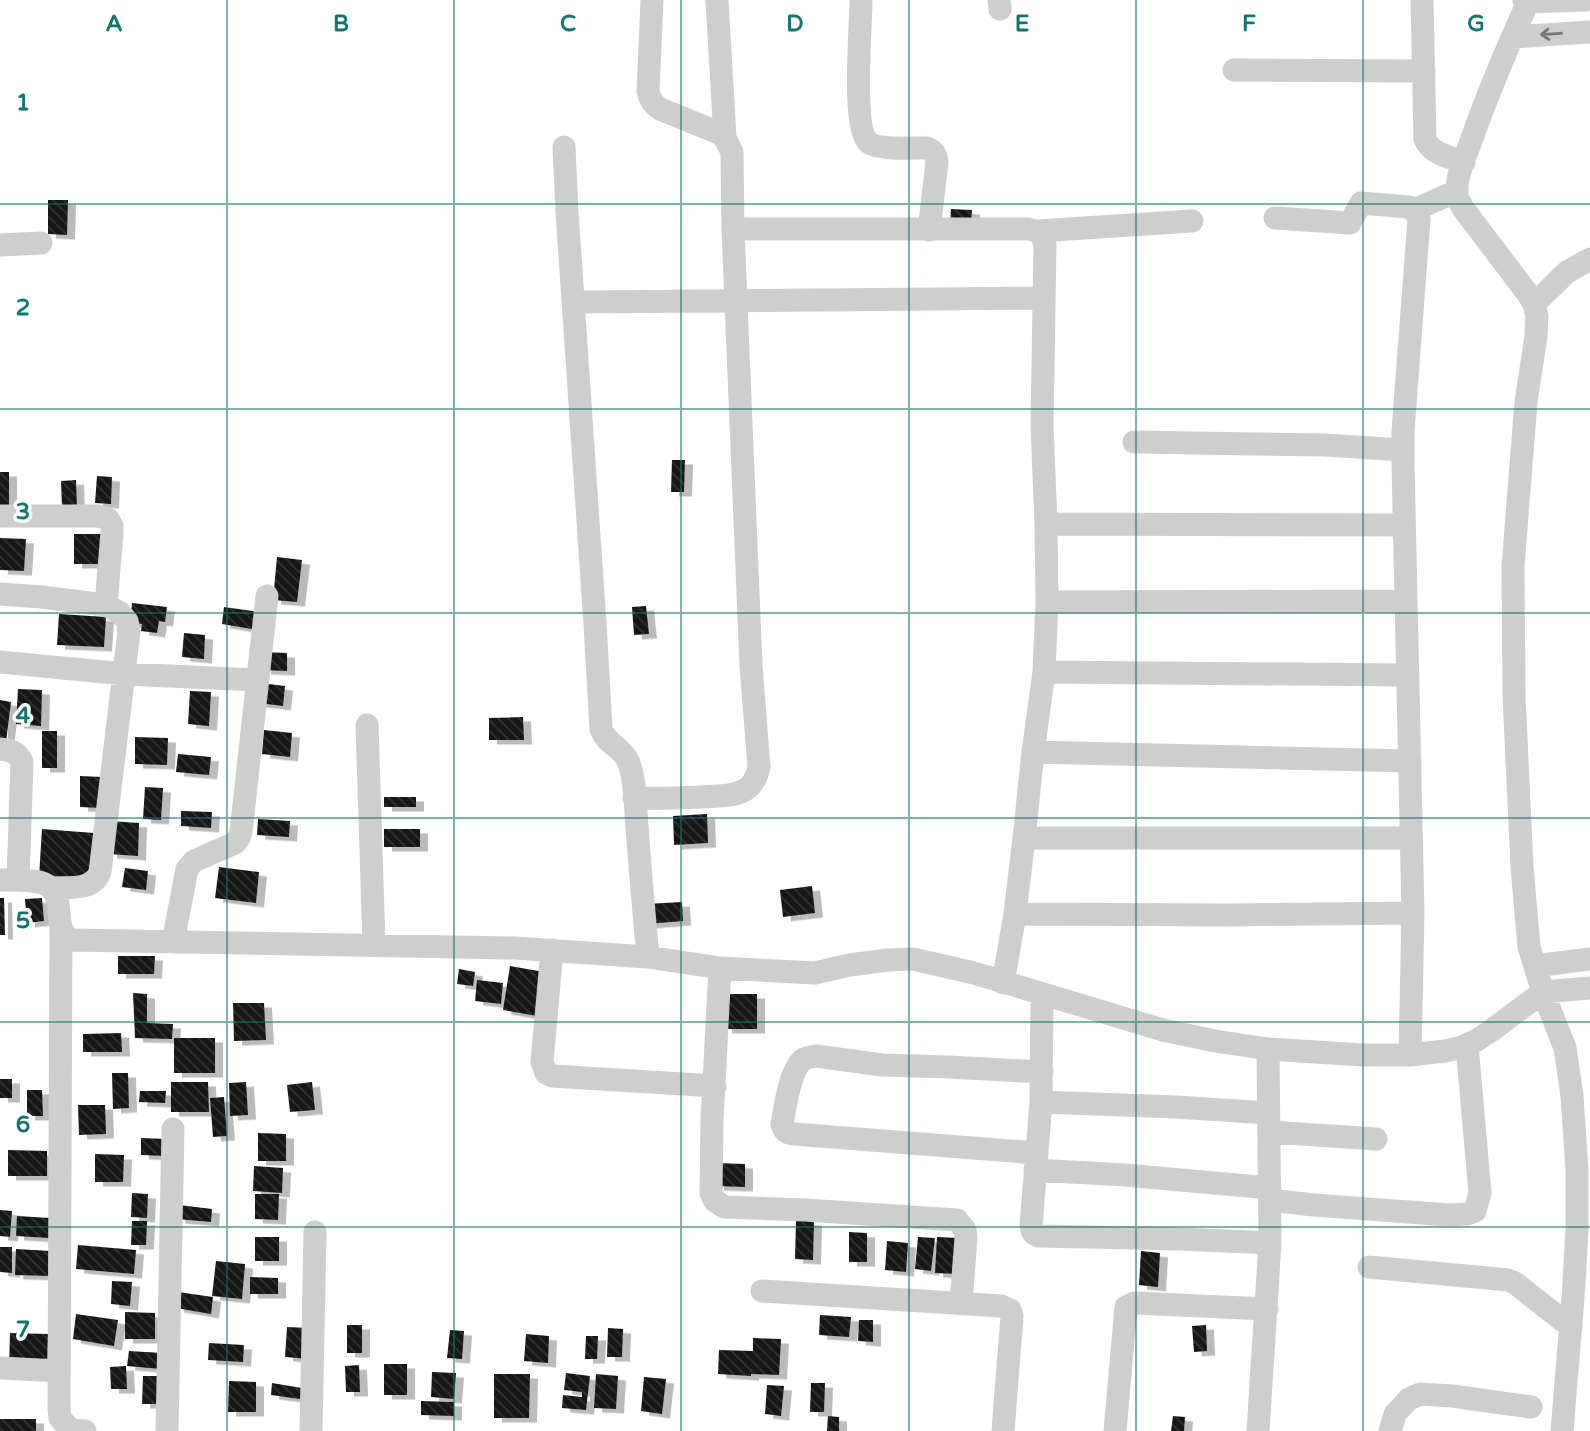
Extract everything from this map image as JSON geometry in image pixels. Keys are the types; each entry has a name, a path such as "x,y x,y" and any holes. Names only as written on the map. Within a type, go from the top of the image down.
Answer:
{"street":[{"path":"652,0 648,92 650,98 660,109 719,133 725,138"},
{"path":"634,798 729,795 752,784 759,767 751,666 732,152 725,138 717,0"},
{"path":"861,0 858,96 860,125 868,143 876,146 927,148 936,155 929,230"},
{"path":"1422,0 1426,144 1436,152 1464,162"},
{"path":"1562,1431 1571,1327 1582,1298 1577,1230 1577,1170 1572,1096 1565,1048 1532,957 1524,891 1514,695 1513,566 1537,316 1528,294 1465,211 1457,191 1464,162 1498,68 1527,1 1585,0"},
{"path":"1512,37 1590,32"},
{"path":"1234,70 1424,71"},
{"path":"564,147 601,729 603,735 620,750 629,763 648,957"},
{"path":"1413,210 1457,191"},
{"path":"1275,218 1350,223 1362,203 1404,206 1413,210 1419,219 1403,450 1413,913 1410,1055"},
{"path":"733,229 1038,231 1192,221"},
{"path":"1003,983 1015,914 1044,672 1047,602 1042,426 1045,245 1038,231"},
{"path":"0,244 41,243"},
{"path":"1534,304 1567,272 1590,259"},
{"path":"574,302 1044,298"},
{"path":"1134,442 1325,445 1403,450"},
{"path":"0,516 98,516 108,519 112,532 106,605"},
{"path":"1046,524 1404,525"},
{"path":"0,594 106,605 120,613 127,621 129,631 100,872 93,883 85,886 51,888"},
{"path":"173,942 187,869 194,861 235,843 239,838 267,596"},
{"path":"1047,602 1406,601"},
{"path":"0,662 125,674 257,680"},
{"path":"1044,672 1406,675"},
{"path":"367,725 374,944"},
{"path":"0,749 15,753 22,762 9,880 45,884 57,898 61,931 60,1418 71,1430 85,1431"},
{"path":"1033,752 1410,761"},
{"path":"1024,838 1410,838"},
{"path":"1015,914 1413,913"},
{"path":"61,931 65,937 72,940 374,944 552,950 648,957 720,968 815,973 849,965 914,959 974,973 1163,1030 1268,1049 1363,1055 1410,1055 1445,1051 1467,1045 1543,992 1590,988"},
{"path":"552,950 542,1062 546,1073 552,1076 715,1086"},
{"path":"1532,957 1590,959"},
{"path":"720,968 712,1131 711,1193 714,1200 724,1207 957,1220 965,1230 966,1238 961,1303"},
{"path":"1042,995 1041,1102 1031,1226 1034,1235 1270,1243"},
{"path":"1042,1072 882,1065 806,1057 797,1068 791,1083 783,1130 794,1134 1036,1161 1270,1194 1313,1205 1460,1215 1475,1211 1480,1193 1467,1045"},
{"path":"1258,1431 1270,1243 1268,1049"},
{"path":"1041,1102 1165,1106 1376,1139"},
{"path":"167,1431 173,1129"},
{"path":"311,1431 315,1232"},
{"path":"1369,1267 1508,1280 1516,1283 1571,1327"},
{"path":"762,1291 1001,1306 1010,1310 1012,1316 1003,1431"},
{"path":"1115,1431 1126,1307 1134,1303 1267,1308"},
{"path":"0,1368 59,1371"},
{"path":"1390,1431 1395,1414 1409,1399 1420,1394 1531,1407"}],"building":[{"path":"48,200 68,200 67,235 48,234"},
{"path":"951,209 972,210 971,226 950,225"},
{"path":"672,460 685,460 684,492 671,492"},
{"path":"0,472 9,472 9,506 0,506"},
{"path":"97,476 112,477 111,504 95,503"},
{"path":"76,480 77,508 62,508 61,481"},
{"path":"74,534 106,534 106,564 74,564"},
{"path":"0,538 26,539 24,571 0,570"},
{"path":"277,557 302,560 297,602 273,600"},
{"path":"132,603 167,607 165,622 159,621 157,633 141,631 142,624 130,623"},
{"path":"646,606 649,634 634,635 632,607"},
{"path":"224,607 260,612 257,630 222,624"},
{"path":"59,614 106,617 104,647 57,645"},
{"path":"184,633 205,635 204,659 182,657"},
{"path":"264,652 287,653 287,671 263,670"},
{"path":"260,683 285,686 283,706 258,703"},
{"path":"18,689 42,690 41,726 16,724"},
{"path":"190,691 211,692 209,726 188,724"},
{"path":"0,700 11,702 6,742 0,741"},
{"path":"523,717 524,740 489,740 489,718"},
{"path":"264,730 292,733 290,757 262,754"},
{"path":"42,731 57,731 57,768 42,768"},
{"path":"135,737 168,738 167,765 135,764"},
{"path":"178,754 211,757 209,775 176,772"},
{"path":"80,776 102,777 102,808 80,807"},
{"path":"145,787 163,788 161,820 143,819"},
{"path":"384,797 416,797 416,807 384,807"},
{"path":"181,811 212,812 211,828 181,826"},
{"path":"707,814 708,843 674,845 673,816"},
{"path":"258,819 290,821 289,837 257,835"},
{"path":"110,821 139,823 138,856 109,854"},
{"path":"42,829 94,833 91,881 39,877"},
{"path":"384,829 420,829 420,847 384,847"},
{"path":"219,867 259,872 256,903 215,898"},
{"path":"125,868 148,871 146,890 122,887"},
{"path":"812,886 815,913 783,917 780,890"},
{"path":"0,898 4,898 5,935 0,935"},
{"path":"42,898 44,921 27,923 25,899"},
{"path":"682,902 683,921 647,924 646,904"},
{"path":"118,956 155,956 154,974 118,974"},
{"path":"510,966 544,972 537,1016 503,1010"},
{"path":"459,969 475,972 473,986 457,984"},
{"path":"477,980 503,983 501,1004 475,1001"},
{"path":"133,993 147,994 147,1023 173,1024 172,1039 135,1038"},
{"path":"724,994 757,994 757,1029 724,1029"},
{"path":"233,1003 264,1003 266,1040 234,1041"},
{"path":"121,1033 122,1052 83,1052 83,1034"},
{"path":"174,1038 215,1038 215,1073 174,1073"},
{"path":"112,1073 128,1073 129,1108 113,1109"},
{"path":"0,1079 12,1079 12,1098 0,1098"},
{"path":"171,1082 208,1082 209,1112 171,1112"},
{"path":"246,1082 248,1115 230,1116 229,1083"},
{"path":"312,1082 315,1110 290,1112 287,1085"},
{"path":"27,1090 42,1090 43,1116 27,1116"},
{"path":"140,1091 166,1091 165,1103 139,1102"},
{"path":"224,1097 227,1136 213,1137 210,1098"},
{"path":"78,1105 105,1105 106,1134 79,1135"},
{"path":"258,1133 286,1134 286,1161 258,1161"},
{"path":"141,1138 167,1139 166,1156 141,1155"},
{"path":"8,1150 47,1151 47,1176 8,1176"},
{"path":"95,1154 124,1155 123,1182 95,1182"},
{"path":"716,1163 745,1164 745,1187 716,1186"},
{"path":"254,1166 283,1168 282,1193 253,1191"},
{"path":"132,1193 148,1194 147,1218 131,1217"},
{"path":"255,1194 279,1194 278,1220 255,1219"},
{"path":"179,1205 212,1209 211,1222 177,1219"},
{"path":"0,1210 12,1211 10,1237 0,1236"},
{"path":"17,1216 50,1218 49,1238 16,1236"},
{"path":"132,1221 147,1221 146,1245 131,1245"},
{"path":"796,1221 814,1221 813,1260 795,1259"},
{"path":"849,1232 867,1233 867,1262 849,1262"},
{"path":"255,1237 279,1237 279,1261 255,1261"},
{"path":"918,1237 935,1238 931,1271 915,1269"},
{"path":"937,1237 959,1238 957,1274 935,1273"},
{"path":"887,1241 908,1243 906,1272 885,1270"},
{"path":"78,1245 136,1250 134,1274 76,1269"},
{"path":"0,1247 12,1247 12,1273 0,1272"},
{"path":"16,1249 51,1251 50,1276 15,1275"},
{"path":"1141,1251 1160,1253 1158,1287 1139,1285"},
{"path":"216,1261 245,1264 242,1299 212,1296"},
{"path":"250,1277 278,1278 278,1294 250,1294"},
{"path":"112,1281 132,1282 130,1306 111,1304"},
{"path":"178,1292 213,1297 211,1314 176,1308"},
{"path":"125,1312 155,1313 155,1339 125,1339"},
{"path":"76,1314 118,1320 114,1346 73,1339"},
{"path":"820,1315 851,1317 849,1337 819,1335"},
{"path":"859,1320 873,1320 873,1342 858,1341"},
{"path":"347,1325 362,1325 362,1353 347,1353"},
{"path":"1206,1325 1207,1351 1194,1352 1192,1326"},
{"path":"287,1327 310,1328 308,1359 285,1357"},
{"path":"608,1328 623,1329 622,1357 607,1357"},
{"path":"450,1330 464,1331 462,1359 447,1358"},
{"path":"10,1333 48,1334 47,1368 9,1367"},
{"path":"526,1334 549,1336 548,1363 524,1361"},
{"path":"586,1336 598,1336 597,1359 585,1359"},
{"path":"753,1338 781,1339 779,1375 718,1374 719,1350 753,1351"},
{"path":"209,1343 244,1345 243,1362 208,1360"},
{"path":"129,1351 162,1353 161,1369 127,1366"},
{"path":"384,1364 407,1364 407,1395 384,1395"},
{"path":"359,1365 360,1392 346,1392 345,1366"},
{"path":"126,1366 127,1389 111,1389 110,1367"},
{"path":"432,1372 456,1373 454,1399 431,1397"},
{"path":"566,1373 590,1376 586,1410 562,1408 563,1395 582,1397 582,1392 564,1390"},
{"path":"494,1374 530,1374 529,1418 494,1418"},
{"path":"596,1374 618,1376 616,1409 594,1408"},
{"path":"143,1376 166,1376 165,1404 142,1404"},
{"path":"644,1377 666,1379 662,1414 641,1411"},
{"path":"229,1381 256,1382 256,1412 228,1412"},
{"path":"272,1383 302,1388 300,1399 271,1395"},
{"path":"811,1383 825,1383 824,1412 810,1412"},
{"path":"767,1385 784,1386 781,1416 765,1414"},
{"path":"421,1401 454,1402 454,1416 421,1415"},
{"path":"828,1416 839,1417 839,1431 827,1431"},
{"path":"1173,1416 1185,1417 1184,1431 1171,1431"},
{"path":"0,1419 36,1419 36,1431 0,1431"}]}
